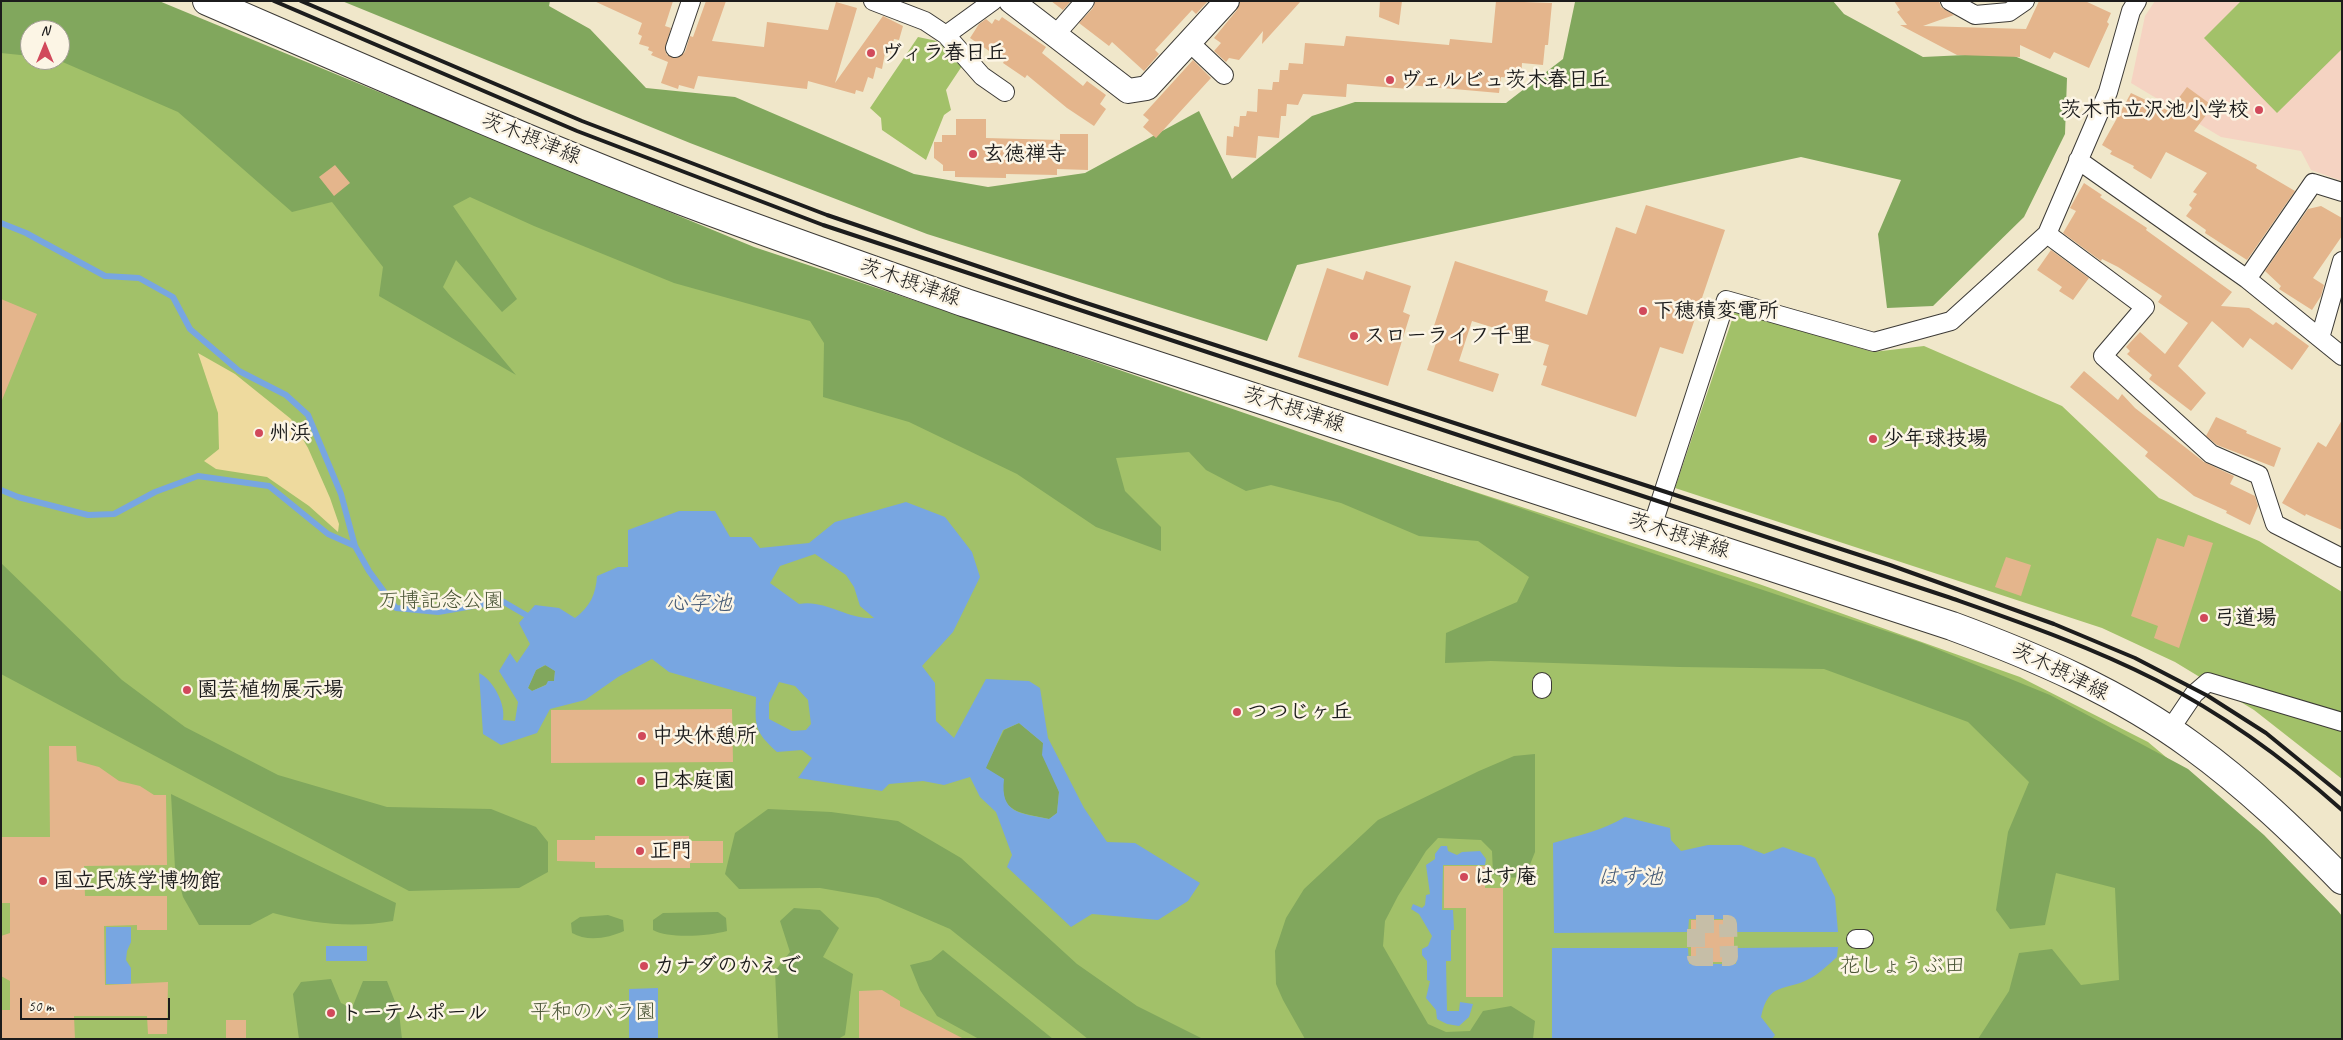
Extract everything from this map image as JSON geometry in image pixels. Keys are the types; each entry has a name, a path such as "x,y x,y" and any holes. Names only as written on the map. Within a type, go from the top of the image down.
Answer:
{"main road":[{"name":"茨木摂津線","path":"207,1 540,143 680,200 814,250 975,306 1652,527 2008,646 2090,684 2169,730 2257,797 2342,880"}],"street":[{"path":"675,48 691,1"},
{"path":"873,1 926,21 946,35 982,76 1005,92"},
{"path":"946,35 993,1"},
{"path":"1011,1 1128,91 1147,88 1227,1"},
{"path":"1056,34 1085,1"},
{"path":"1950,1 1975,15 2009,12 2025,1"},
{"path":"1652,527 1726,300 1874,342 1951,321 2047,234 2108,92 2132,11 2137,1"},
{"path":"1190,42 1224,75"},
{"path":"2078,160 2247,279 2342,356"},
{"path":"2247,279 2313,183 2342,192"},
{"path":"2047,234 2146,307 2103,356 2211,454 2259,475 2275,524 2342,558"},
{"path":"2320,338 2342,261"},
{"path":"2169,730 2194,694 2208,682 2342,722"}],"shaded area":[{"name":"茨木市立沢池小学校","path":"2155,1 2342,1 2342,181 2311,170 2301,151 2221,137 2131,83 2145,16"}],"green space":[{"name":"万博記念公園","path":"1,1 60,20 20,20 20,70 70,70 70,23 636,207 1195,401 1759,584 2020,677 2148,742 2277,850 2342,926 2342,1039 1,1039"},
{"path":"1,1 159,1 754,247 1012,333 1613,540 1922,643 2050,695 2188,769 2264,835 2338,911 2342,916 2342,1039 1978,1039 2009,991 2019,953 2052,949 2081,985 2119,980 2115,888 2056,873 2045,925 2010,929 1996,910 2008,832 2029,782 1968,722 1824,669 1491,661 1445,663 1446,633 1517,602 1529,577 1478,541 1419,536 1341,503 1271,485 1246,491 1206,470 1189,452 1116,458 1125,491 1161,527 1161,551 1096,527 1017,474 909,422 823,397 824,343 810,321 674,283 534,226 470,197 453,206 517,299 502,312 456,260 443,287 516,375 379,296 383,267 332,202 292,212 178,112 70,65 70,20 20,20 20,55 1,53"},
{"path":"342,1 550,1 549,6 590,29 646,88 735,97 914,174 988,187 1085,173 1199,111 1232,179 1312,116 1355,102 1506,103 1563,59 1575,2 1577,1 1833,1 1844,14 1923,57 2007,53 2067,78 2065,134 2024,217 1933,306 1887,308 1878,234 1901,180 1801,157 1297,265 1267,341 927,234 690,143"},
{"path":"2241,1 2342,1 2342,49 2277,113 2204,38"},
{"path":"918,37 937,41 962,66 946,90 951,110 944,115 926,160 882,130 881,118 870,108"},
{"path":"1735,311 1873,352 1924,346 2062,406 2159,498 2259,541 2342,592 2342,779 2254,710 2175,662 2102,628 1675,488"},
{"path":"1,563 122,680 185,727 278,775 387,807 491,809 536,827 548,842 548,872 519,888 409,891 1,674"},
{"path":"546,665 555,671 554,681 532,691 528,688 536,670"},
{"path":"1019,723 1043,743 1059,792 1057,813 1049,819 1014,810 1005,799 1003,779 985,768 1004,730"},
{"path":"1535,754 1535,852 1525,877 1503,878 1493,874 1492,851 1481,840 1438,838 1426,851 1385,921 1383,946 1428,1024 1446,1032 1470,1031 1483,1011 1511,1006 1535,1021 1533,1039 1305,1039 1276,984 1275,951 1286,918 1304,889 1378,820 1514,756"},
{"path":"171,794 396,903 393,921 333,924 273,913 250,925 199,925 183,897 175,868"},
{"path":"768,809 831,812 898,821 961,858 1077,964 1137,1006 1203,1039 1088,1039 950,929 878,898 820,888 739,889 725,874 735,833"},
{"path":"794,908 820,910 839,928 823,957 853,974 845,1035 838,1039 778,1039 775,971 790,952 780,921"},
{"path":"718,912 726,918 727,931 679,936 653,930 653,920 663,913"},
{"path":"608,915 623,920 624,931 612,936 598,938 578,936 572,933 571,923 580,917"},
{"path":"943,950 1053,1039 979,1039 937,1016 920,990 910,965 931,960"},
{"path":"331,979 341,1003 352,1008 363,981 387,981 399,1012 402,1039 299,1039 293,994 301,982"}],"sand":[{"name":"州浜","path":"198,353 235,374 291,419 308,448 330,498 339,524 338,532 309,506 267,477 216,469 204,461 219,449 218,413"}],"water":[{"name":"心字池","path":"906,502 945,517 972,552 980,577 953,632 922,666 935,683 936,721 954,738 986,679 1029,681 1040,688 1048,738 1084,808 1107,842 1135,843 1200,883 1188,901 1158,920 1092,914 1071,927 1007,867 1012,855 996,812 980,797 970,777 944,785 923,781 889,784 882,791 798,778 812,758 802,750 777,752 769,745 760,733 756,722 756,697 669,672 652,659 618,677 585,700 550,709 537,733 501,745 483,734 479,673 494,687 502,707 503,720 515,721 518,702 499,671 510,653 517,663 530,644 519,623 535,605 559,608 575,618 580,614 591,600 597,576 618,567 628,567 628,530 679,511 715,511 730,537 751,537 760,548 809,543 835,522","holes":["815,554 846,575 854,587 860,606 874,618 855,616 818,604 799,604 770,583 780,566","545,665 555,671 554,681 548,681 546,685 532,691 528,688 536,670","779,682 795,686 808,700 811,724 806,730 792,731 769,719 769,703","1019,723 1043,743 1042,755 1059,792 1057,813 1049,819 1014,810 1005,799 1004,779 986,768 1003,730"]},
{"name":"はす池","path":"1625,817 1670,828 1671,840 1681,851 1708,845 1741,845 1764,854 1783,847 1815,858 1835,897 1838,932 1737,932 1736,919 1689,919 1688,932 1554,933 1553,843 1599,829"},
{"path":"1441,846 1447,846 1448,851 1457,855 1462,852 1480,851 1486,859 1485,865 1443,865 1442,910 1453,910 1454,930 1451,930 1451,961 1446,961 1447,1011 1459,1011 1460,1002 1473,1004 1469,1017 1459,1026 1447,1024 1437,1019 1436,1010 1426,998 1430,981 1427,980 1427,961 1422,955 1422,949 1428,946 1432,936 1419,914 1411,909 1413,904 1422,908 1425,905 1426,895 1430,894 1426,865 1435,859 1435,854"},
{"path":"106,927 131,927 131,942 126,960 131,968 131,984 106,984"},
{"path":"326,946 367,946 367,961 326,961"},
{"name":"はす池","path":"1838,947 1837,957 1824,969 1800,983 1779,989 1768,998 1761,1017 1775,1035 1772,1039 1552,1039 1552,948 1688,948 1689,964 1736,964 1737,948"},
{"path":"658,988 658,1039 629,1039 629,989"}],"building":[{"path":"594,1 673,1 665,26 671,28 665,50 667,55 677,58 685,52 690,36 693,37 706,1 726,1 712,41 764,47 767,22 828,30 836,2 857,8 835,83 883,16 903,26 899,40 894,39 890,54 885,53 882,69 876,67 873,79 868,77 863,92 856,90 855,94 808,81 807,89 698,76 694,89 679,85 678,89 661,83 668,62 651,55 653,52 648,50 649,47 639,44 642,36 638,34 642,23"},
{"path":"1051,1 1071,1 1063,10"},
{"path":"1095,1 1208,1 1196,14 1192,10 1155,50 1159,54 1144,71 1112,42 1109,46 1079,23 1093,8"},
{"path":"1240,1 1301,1 1262,44 1263,31 1239,60 1229,58 1226,62 1214,51 1221,43 1214,38 1237,10"},
{"path":"1380,1 1402,1 1399,25 1379,17"},
{"name":"ヴェルビュ茨木春日丘","path":"1496,1 1552,3 1548,45 1545,45 1543,65 1522,63 1521,79 1501,77 1499,93 1409,85 1409,89 1347,84 1346,97 1303,94 1298,105 1287,104 1286,116 1281,116 1279,138 1258,136 1256,158 1226,155 1227,136 1233,137 1234,126 1239,127 1240,116 1246,116 1247,111 1257,112 1258,89 1272,90 1273,82 1279,82 1280,70 1288,70 1289,63 1303,64 1305,43 1344,46 1346,36 1449,45 1450,39 1492,43"},
{"path":"1894,1 1939,1 1941,7 1954,15 1923,26 2026,29 2039,1 2085,1 2111,13 2107,22 2109,24 2089,68 2054,52 2050,59 2020,45 2020,57 1957,55 1900,25 1907,25 1897,12 1900,10"},
{"path":"1002,17 1046,47 1042,53 1083,86 1087,81 1106,95 1100,104 1106,109 1094,126 1067,108 1027,75 1025,78 970,38 979,24 986,19 992,24 995,19 999,21"},
{"path":"1193,60 1211,78 1156,138 1143,127 1149,120 1143,115"},
{"path":"2187,87 2213,106 2194,131 2257,165 2256,168 2295,191 2247,260 2205,233 2206,230 2186,216 2192,208 2189,205 2197,194 2193,192 2207,173 2166,152 2151,179 2133,168 2134,166 2110,154 2112,151 2102,145 2131,93 2169,111"},
{"path":"956,119 986,119 986,138 1060,140 1060,134 1088,134 1088,170 1057,169 1057,175 1006,174 1006,178 955,177 955,171 943,171 943,165 934,158 934,142 942,142 942,135 956,135"},
{"path":"335,165 350,183 334,196 319,177"},
{"path":"2084,183 2102,195 2100,197 2147,228 2146,230 2232,292 2221,306 2249,308 2273,325 2276,322 2309,346 2292,370 2250,338 2243,348 2212,321 2178,366 2206,393 2191,411 2149,379 2152,375 2127,354 2130,351 2126,347 2140,332 2165,354 2188,323 2158,302 2162,296 2118,267 2102,259 2101,261 2063,233 2076,211 2070,208"},
{"name":"下穂積変電所","path":"1646,205 1725,230 1683,354 1660,347 1636,417 1541,385 1547,366 1543,365 1549,345 1472,321 1459,361 1499,374 1493,392 1427,370 1440,331 1433,329 1455,261 1548,291 1545,301 1587,315 1616,227 1636,234"},
{"path":"2321,206 2342,218 2342,236 2313,278 2324,285 2321,296 2312,310 2279,289 2281,286 2265,271 2308,209"},
{"path":"2051,250 2089,278 2073,300 2059,291 2062,287 2037,270"},
{"name":"スローライフ千里","path":"1327,268 1363,280 1366,271 1411,286 1403,312 1410,315 1388,386 1298,357"},
{"path":"1,299 37,314 2,400 1,400"},
{"path":"2084,371 2118,400 2122,394 2135,408 2204,462 2234,476 2230,484 2255,496 2258,506 2250,525 2226,513 2227,511 2194,496 2145,456 2148,452 2070,387"},
{"path":"2216,417 2247,431 2246,433 2281,448 2274,467 2217,445 2206,436"},
{"path":"2342,420 2342,530 2306,514 2305,516 2282,503 2318,442 2326,447"},
{"path":"2188,535 2213,543 2179,648 2154,638 2158,626 2131,616 2157,538 2184,547"},
{"path":"2006,557 2031,565 2021,596 1995,587"},
{"name":"中央休憩所","path":"732,709 733,762 551,763 551,710"},
{"name":"国立民族学博物館","path":"49,746 76,746 77,761 99,767 119,781 140,786 154,795 166,795 167,865 84,866 85,896 167,896 167,930 137,930 137,925 104,926 105,985 168,982 167,1034 148,1034 147,1016 74,1016 75,1039 1,1039 1,1010 10,1010 10,981 1,976 1,936 10,933 10,903 1,903 1,837 50,837"},
{"name":"正門","path":"595,836 689,836 689,841 723,841 723,863 690,863 690,868 595,868 595,862 557,861 557,840 595,840"},
{"path":"1444,866 1485,866 1485,888 1503,888 1503,997 1466,997 1466,908 1444,908"},
{"path":"1691,920 1734,920 1734,962 1691,962"},
{"path":"882,990 900,1001 900,1006 964,1039 859,1039 859,991"},
{"path":"226,1020 246,1020 246,1039 226,1039"}],"waterway":[{"path":"1,223 26,233 105,276 139,278 173,297 190,329 239,371 286,395 308,415 341,494 355,546 369,571 396,608 438,612 502,601 526,615"},
{"path":"1,490 18,497 88,515 114,514 155,492 198,476 269,486 328,534 355,546"}],"tunnel":[{"path":"1696,924 1728,924 1729,957 1696,957 1696,924"}],"railway":[{"path":"274,1 577,131 823,225 1948,597 2054,635 2105,656 2181,693 2253,739 2299,773 2342,810"},
{"path":"301,1 582,121 827,215 1077,300 1890,565 2054,624 2135,658 2208,696 2266,733 2342,795"}],"place":[{"name":"ヴィラ春日丘","path":"871,53"},
{"name":"ヴェルビュ茨木春日丘","path":"1390,80"},
{"name":"茨木市立沢池小学校","path":"2259,110"},
{"name":"玄徳禅寺","path":"973,154"},
{"name":"下穂積変電所","path":"1643,311"},
{"name":"スローライフ千里","path":"1354,336"},
{"name":"州浜","path":"259,433"},
{"name":"少年球技場","path":"1873,439"},
{"name":"弓道場","path":"2204,618"},
{"name":"園芸植物展示場","path":"187,690"},
{"name":"つつじヶ丘","path":"1237,712"},
{"name":"中央休憩所","path":"642,736"},
{"name":"日本庭園","path":"641,781"},
{"name":"正門","path":"640,851"},
{"name":"はす庵","path":"1464,877"},
{"name":"国立民族学博物館","path":"43,881"},
{"name":"カナダのかえで","path":"644,966"},
{"name":"トーテムポール","path":"331,1013"}],"park label":[{"name":"花しょうぶ田","path":"1902,966"},
{"name":"平和のバラ園","path":"593,1012"}]}
